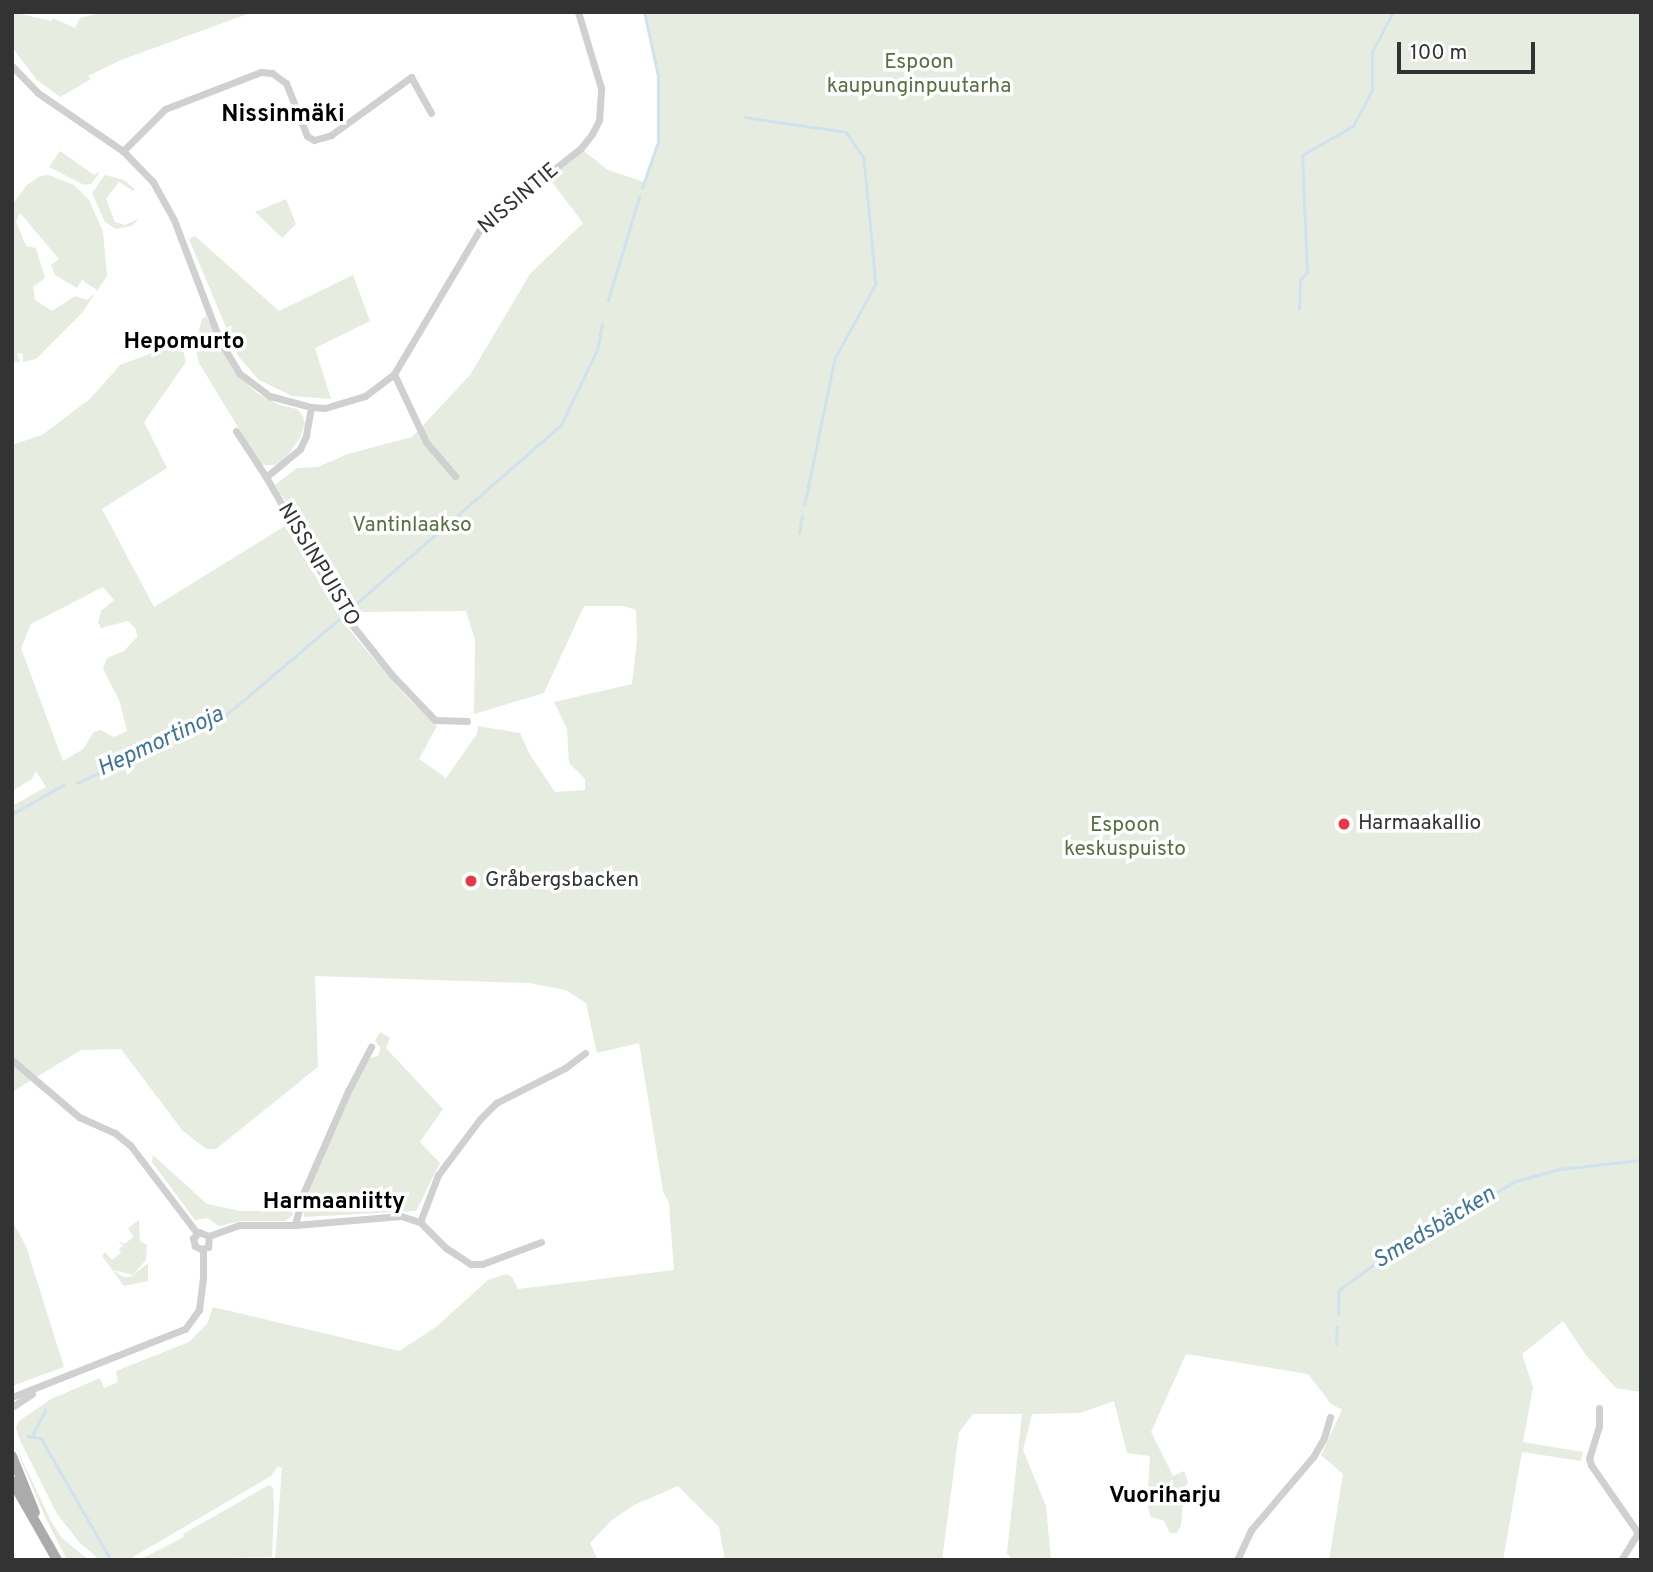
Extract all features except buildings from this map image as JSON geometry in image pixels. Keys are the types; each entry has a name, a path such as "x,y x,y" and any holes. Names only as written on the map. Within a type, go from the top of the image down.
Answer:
{"main road":[{"path":"12,1456 37,1522"},
{"path":"12,1481 57,1560"}],"street":[{"name":"NISSINTIE","path":"311,407 336,406 365,396 394,374 482,226 581,148 599,120 601,88 578,12"},
{"path":"12,66 38,93 123,151 153,182 162,197 220,341 239,373 270,396 311,407 306,436 300,449 266,477"},
{"path":"123,151 165,110 261,72 272,73 286,83 307,136 314,140 331,135 411,77 430,113"},
{"path":"394,374 426,442 455,476"},
{"name":"NISSINPUISTO","path":"236,431 266,477 349,621 392,675 435,720 467,721"},
{"path":"295,1225 303,1194 348,1091 371,1047"},
{"path":"420,1222 438,1175 480,1119 496,1103 565,1068 585,1053"},
{"path":"12,1060 79,1117 101,1126 130,1145 197,1233"},
{"path":"209,1236 239,1225 295,1225 401,1216 420,1222 446,1248 471,1264 482,1264 541,1242"},
{"path":"197,1233 204,1232 209,1236 210,1245 203,1249"},
{"path":"197,1233 194,1244 203,1249"},
{"path":"12,1397 185,1329 199,1310 203,1249"},
{"path":"12,1407 40,1388"},
{"path":"1599,1408 1599,1426 1590,1449 1591,1465 1639,1533 1621,1560"},
{"path":"1237,1560 1251,1530 1313,1457 1324,1438 1330,1417"}],"green space":[{"path":"12,12 51,21 53,18 75,28 80,18 104,12 253,12 121,60 88,76 91,79 60,97 36,79 12,47"},
{"name":"Espoon keskuspuisto","path":"644,12 1641,12 1641,1392 1616,1388 1586,1355 1563,1321 1522,1354 1533,1387 1523,1442 1583,1452 1581,1461 1522,1452 1503,1560 1329,1560 1343,1474 1321,1455 1342,1410 1331,1404 1308,1374 1186,1354 1151,1432 1173,1476 1184,1471 1188,1482 1184,1490 1181,1526 1177,1533 1170,1533 1164,1521 1151,1517 1143,1491 1148,1488 1150,1456 1127,1453 1114,1401 1080,1413 1032,1414 1023,1450 1046,1506 1051,1560 1012,1560 1007,1553 1022,1414 973,1414 959,1432 942,1560 725,1560 719,1527 678,1486 634,1505 612,1520 590,1543 598,1560 275,1560 282,1468 278,1466 271,1476 128,1560 100,1560 80,1543 57,1514 19,1438 16,1427 19,1421 51,1399 100,1378 104,1388 118,1382 116,1371 189,1342 207,1324 213,1307 399,1351 436,1327 488,1280 506,1274 512,1277 518,1289 674,1270 669,1203 663,1191 639,1043 597,1053 586,1003 566,990 529,983 315,976 318,1067 216,1149 206,1149 182,1130 121,1049 81,1050 12,1092 12,806 46,787 36,771 32,779 12,791 12,445 42,435 91,398 120,365 176,344 183,350 186,362 144,422 167,468 102,509 154,607 285,526 346,626 402,692 437,726 419,759 446,778 477,734 478,726 520,733 530,755 555,792 585,790 585,779 569,763 567,729 554,702 632,684 637,640 636,610 624,606 584,606 544,693 474,714 475,640 466,611 348,612 296,517 275,485 297,468 318,467 348,454 412,437 470,375 530,274 583,223 549,178 584,151 608,170 644,182 658,142 658,76","holes":["103,587 114,600 101,611 98,622 101,628 128,621 136,629 137,637 124,651 107,658 103,669 120,702 127,731 114,737 100,730 94,732 83,749 63,761 21,648 31,624"]},
{"path":"60,151 94,175 101,171 91,184 84,185 49,167"},
{"path":"49,175 74,185 89,200 103,232 107,276 97,290 82,280 77,288 55,275 51,265 59,259 20,213 16,222 26,246 36,248 45,278 33,287 35,300 52,311 75,296 87,300 95,293 82,313 36,359 23,362 23,354 17,353 20,362 12,362 12,205 27,185 40,176"},
{"path":"105,175 124,180 135,189 133,191 119,182 106,199 115,222 125,225 140,218 131,226 116,229 105,222 92,193"},
{"path":"286,199 296,224 282,238 255,212"},
{"path":"195,236 279,311 353,275 370,321 315,348 331,399 292,396 259,380 238,356 189,239"},
{"path":"206,316 235,373 257,393 279,405 297,409 303,416 305,424 300,438 287,456 275,465 261,465 199,363 195,346 202,319"},
{"path":"380,1032 390,1038 386,1048 443,1109 420,1142 440,1163 416,1211 304,1217 302,1206 366,1059 378,1056 381,1048 375,1041"},
{"path":"153,1155 207,1204 241,1211 293,1211 293,1215 285,1221 241,1221 219,1226 207,1218 195,1220 152,1162"},
{"path":"139,1220 140,1241 147,1245 146,1260 133,1275 113,1270 123,1277 131,1277 148,1263 148,1281 124,1286 102,1256 105,1252 112,1260 121,1253 119,1249 123,1246 118,1240 124,1244 134,1237 128,1228"},
{"path":"12,1221 26,1246 64,1367 12,1386"},
{"path":"12,1439 51,1521 62,1538 89,1560 67,1560"},
{"path":"269,1485 273,1488 274,1508 272,1557 139,1560 184,1537 183,1534"}],"waterway":[{"name":"Hepmortinoja","path":"642,188 658,142 658,76 644,12"},
{"path":"1299,309 1300,280 1307,272 1302,155 1353,126 1372,91 1372,52 1393,12"},
{"path":"745,117 846,132 864,158 876,284 835,359 805,504"},
{"name":"Hepmortinoja","path":"608,300 639,197"},
{"name":"Hepmortinoja","path":"350,609 561,425 597,350 602,324"},
{"path":"799,533 802,516"},
{"name":"Hepmortinoja","path":"77,783 226,715 339,619"},
{"name":"Hepmortinoja","path":"12,814 63,785"},
{"name":"Smedsbäcken","path":"1338,1314 1339,1290 1403,1243 1426,1240 1433,1227 1445,1226 1468,1208 1516,1181 1560,1169 1641,1160"},
{"name":"Smedsbäcken","path":"1336,1344 1337,1327"},
{"path":"33,1434 45,1410"},
{"path":"28,1436 41,1438 110,1558"}],"place":[{"name":"Harmaakallio","path":"1344,824"},
{"name":"Gråbergsbacken","path":"471,881"}],"district":[{"name":"Nissinmäki","path":"283,116"},
{"name":"Hepomurto","path":"184,343"},
{"name":"Harmaaniitty","path":"334,1203"},
{"name":"Vuoriharju","path":"1165,1497"}],"park label":[{"name":"Espoon kaupunginpuutarha","path":"919,75"},
{"name":"Vantinlaakso","path":"412,526"}]}
